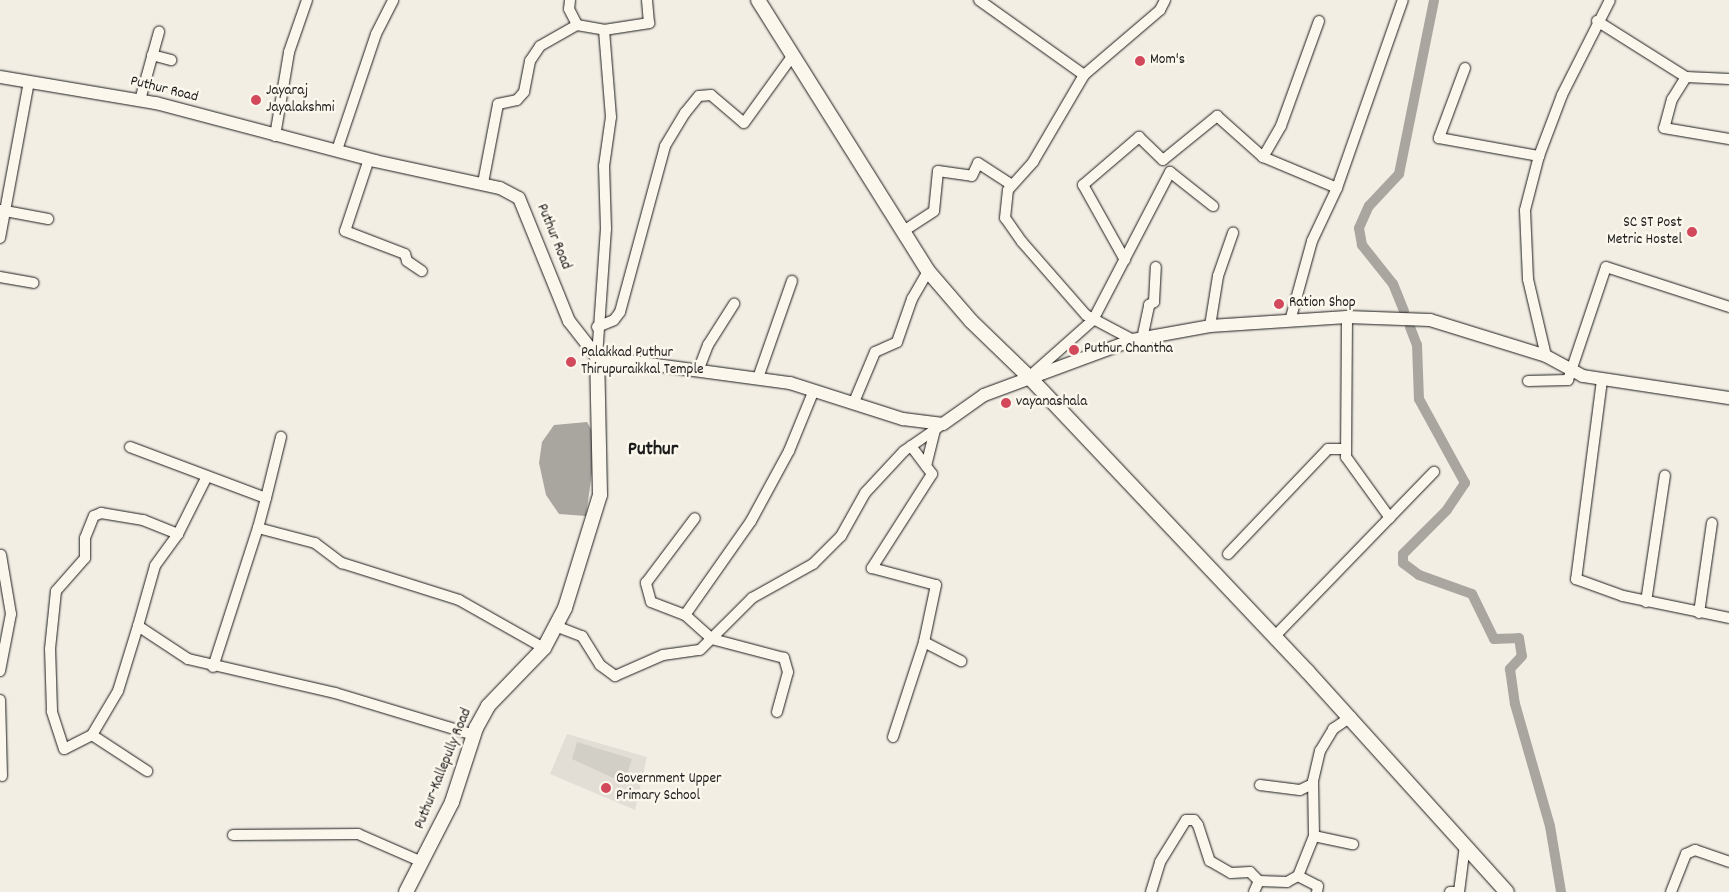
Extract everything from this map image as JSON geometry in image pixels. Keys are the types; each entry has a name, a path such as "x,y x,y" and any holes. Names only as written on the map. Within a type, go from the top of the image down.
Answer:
{"main road":[{"path":"758,0 928,271 971,321 1029,377 1350,717 1504,891"},
{"name":"Puthur-Kallepully Road","path":"406,892 452,802 474,735 506,682 544,648 558,627 600,495 597,357"}],"street":[{"path":"275,136 289,52 307,0"},
{"path":"337,150 376,34 394,0"},
{"path":"570,0 569,9 577,25"},
{"path":"483,183 498,104 517,100 524,92 530,61 540,46 577,25 604,30 649,23 647,0"},
{"path":"979,0 1084,75"},
{"path":"1137,339 1094,320 1005,218 1012,186 1033,162 1084,75 1165,0"},
{"path":"1290,321 1312,241 1337,188 1403,0"},
{"path":"1546,356 1528,279 1525,210 1539,156 1597,21 1610,0"},
{"path":"1263,158 1281,126 1319,21"},
{"path":"1597,21 1686,76 1729,79"},
{"path":"604,30 611,117 597,327 597,357 758,378 814,390 903,419 939,426"},
{"path":"140,100 158,32"},
{"path":"152,55 171,60"},
{"path":"597,327 614,320 620,312 665,146 685,113 699,96 711,95 744,122 793,56"},
{"path":"1465,68 1439,138 1539,156"},
{"path":"1686,76 1672,99 1664,128 1729,139"},
{"name":"Puthur Road","path":"0,77 140,100 275,136 337,150 369,160 483,183 519,198 569,321 597,357"},
{"path":"0,238 2,211 29,82"},
{"path":"1125,260 1083,185 1139,137 1163,160 1217,116 1263,158 1337,188"},
{"path":"369,160 345,231 405,254 406,261 422,270"},
{"path":"902,232 934,211 938,171 972,176 978,163 1012,186"},
{"path":"1029,377 1094,320 1170,172 1213,206"},
{"path":"2,211 48,219"},
{"path":"1210,326 1218,276 1233,233"},
{"path":"1137,339 1149,305 1154,302 1156,267"},
{"path":"1528,381 1562,384 1573,370 1606,267 1729,307"},
{"path":"854,402 875,352 897,342 912,299 928,271"},
{"path":"0,277 33,284"},
{"path":"758,378 792,281"},
{"path":"698,371 708,345 734,304"},
{"path":"1348,317 1346,457 1390,518"},
{"path":"558,627 582,636 600,665 615,676 663,655 700,650 752,598 818,558 842,536 866,493 911,446 939,426 984,395 1137,339 1210,326 1348,317 1430,320 1546,356 1573,370 1602,380 1729,398"},
{"path":"1602,380 1576,579 1646,602 1729,618"},
{"path":"685,615 751,521 789,450 814,390"},
{"path":"926,466 939,426"},
{"path":"212,667 258,528 281,437"},
{"path":"893,737 924,642 936,585 872,568 932,474 911,446"},
{"path":"130,447 206,478 266,498"},
{"path":"1228,554 1328,449 1346,449"},
{"path":"1274,637 1434,472"},
{"path":"1646,602 1665,475"},
{"path":"178,534 143,520 94,516 85,538 85,558 59,584 50,649 52,711 64,749 92,735 118,691 155,566 178,534 206,478"},
{"path":"696,518 646,583 651,602 685,615 712,639 784,658 788,672 777,712"},
{"path":"1699,613 1712,523"},
{"path":"258,528 315,543 342,563 459,600 544,648"},
{"path":"0,671 11,614 1,555"},
{"path":"138,626 188,659 212,667 335,693 474,735"},
{"path":"924,642 961,661"},
{"path":"0,700 2,776"},
{"path":"1151,892 1160,862 1186,820 1194,820 1198,825 1210,861 1231,873 1250,872 1258,881 1287,882 1298,876 1314,836 1313,784 1320,751 1333,729 1350,717"},
{"path":"92,735 147,771"},
{"path":"1260,785 1300,790 1313,784"},
{"path":"233,835 358,834 422,862"},
{"path":"1314,836 1354,844"},
{"path":"1450,892 1459,892 1465,845"},
{"path":"1670,892 1686,854 1695,850 1729,862"},
{"path":"1298,876 1318,886 1317,892"},
{"path":"1254,892 1258,881"}],"shaded area":[{"path":"587,422 592,431 592,472 586,516 559,514 546,495 539,463 542,442 554,425"},
{"path":"567,734 647,757 635,810 550,774"},
{"path":"577,742 632,759 624,783 572,759"}],"waterway":[{"path":"1404,311 1393,284 1362,245 1359,228 1369,206 1399,174 1434,0"},
{"path":"1410,327 1417,345 1419,399 1465,483 1447,510 1403,554 1403,563 1419,575 1472,594 1494,639 1519,638 1522,656 1510,669 1515,704 1550,826 1561,892"}],"place":[{"name":"Mom's","path":"1140,61"},
{"name":"Jayaraj Jayalakshmi","path":"256,100"},
{"name":"SC ST Post Metric Hostel","path":"1692,232"},
{"name":"Ration Shop","path":"1279,304"},
{"name":"Puthur Chantha","path":"1074,350"},
{"name":"Palakkad Puthur Thirupuraikkal Temple","path":"571,362"},
{"name":"vayanashala","path":"1006,403"},
{"name":"Government Upper Primary School","path":"606,788"}],"district":[{"name":"Puthur","path":"653,450"}]}
